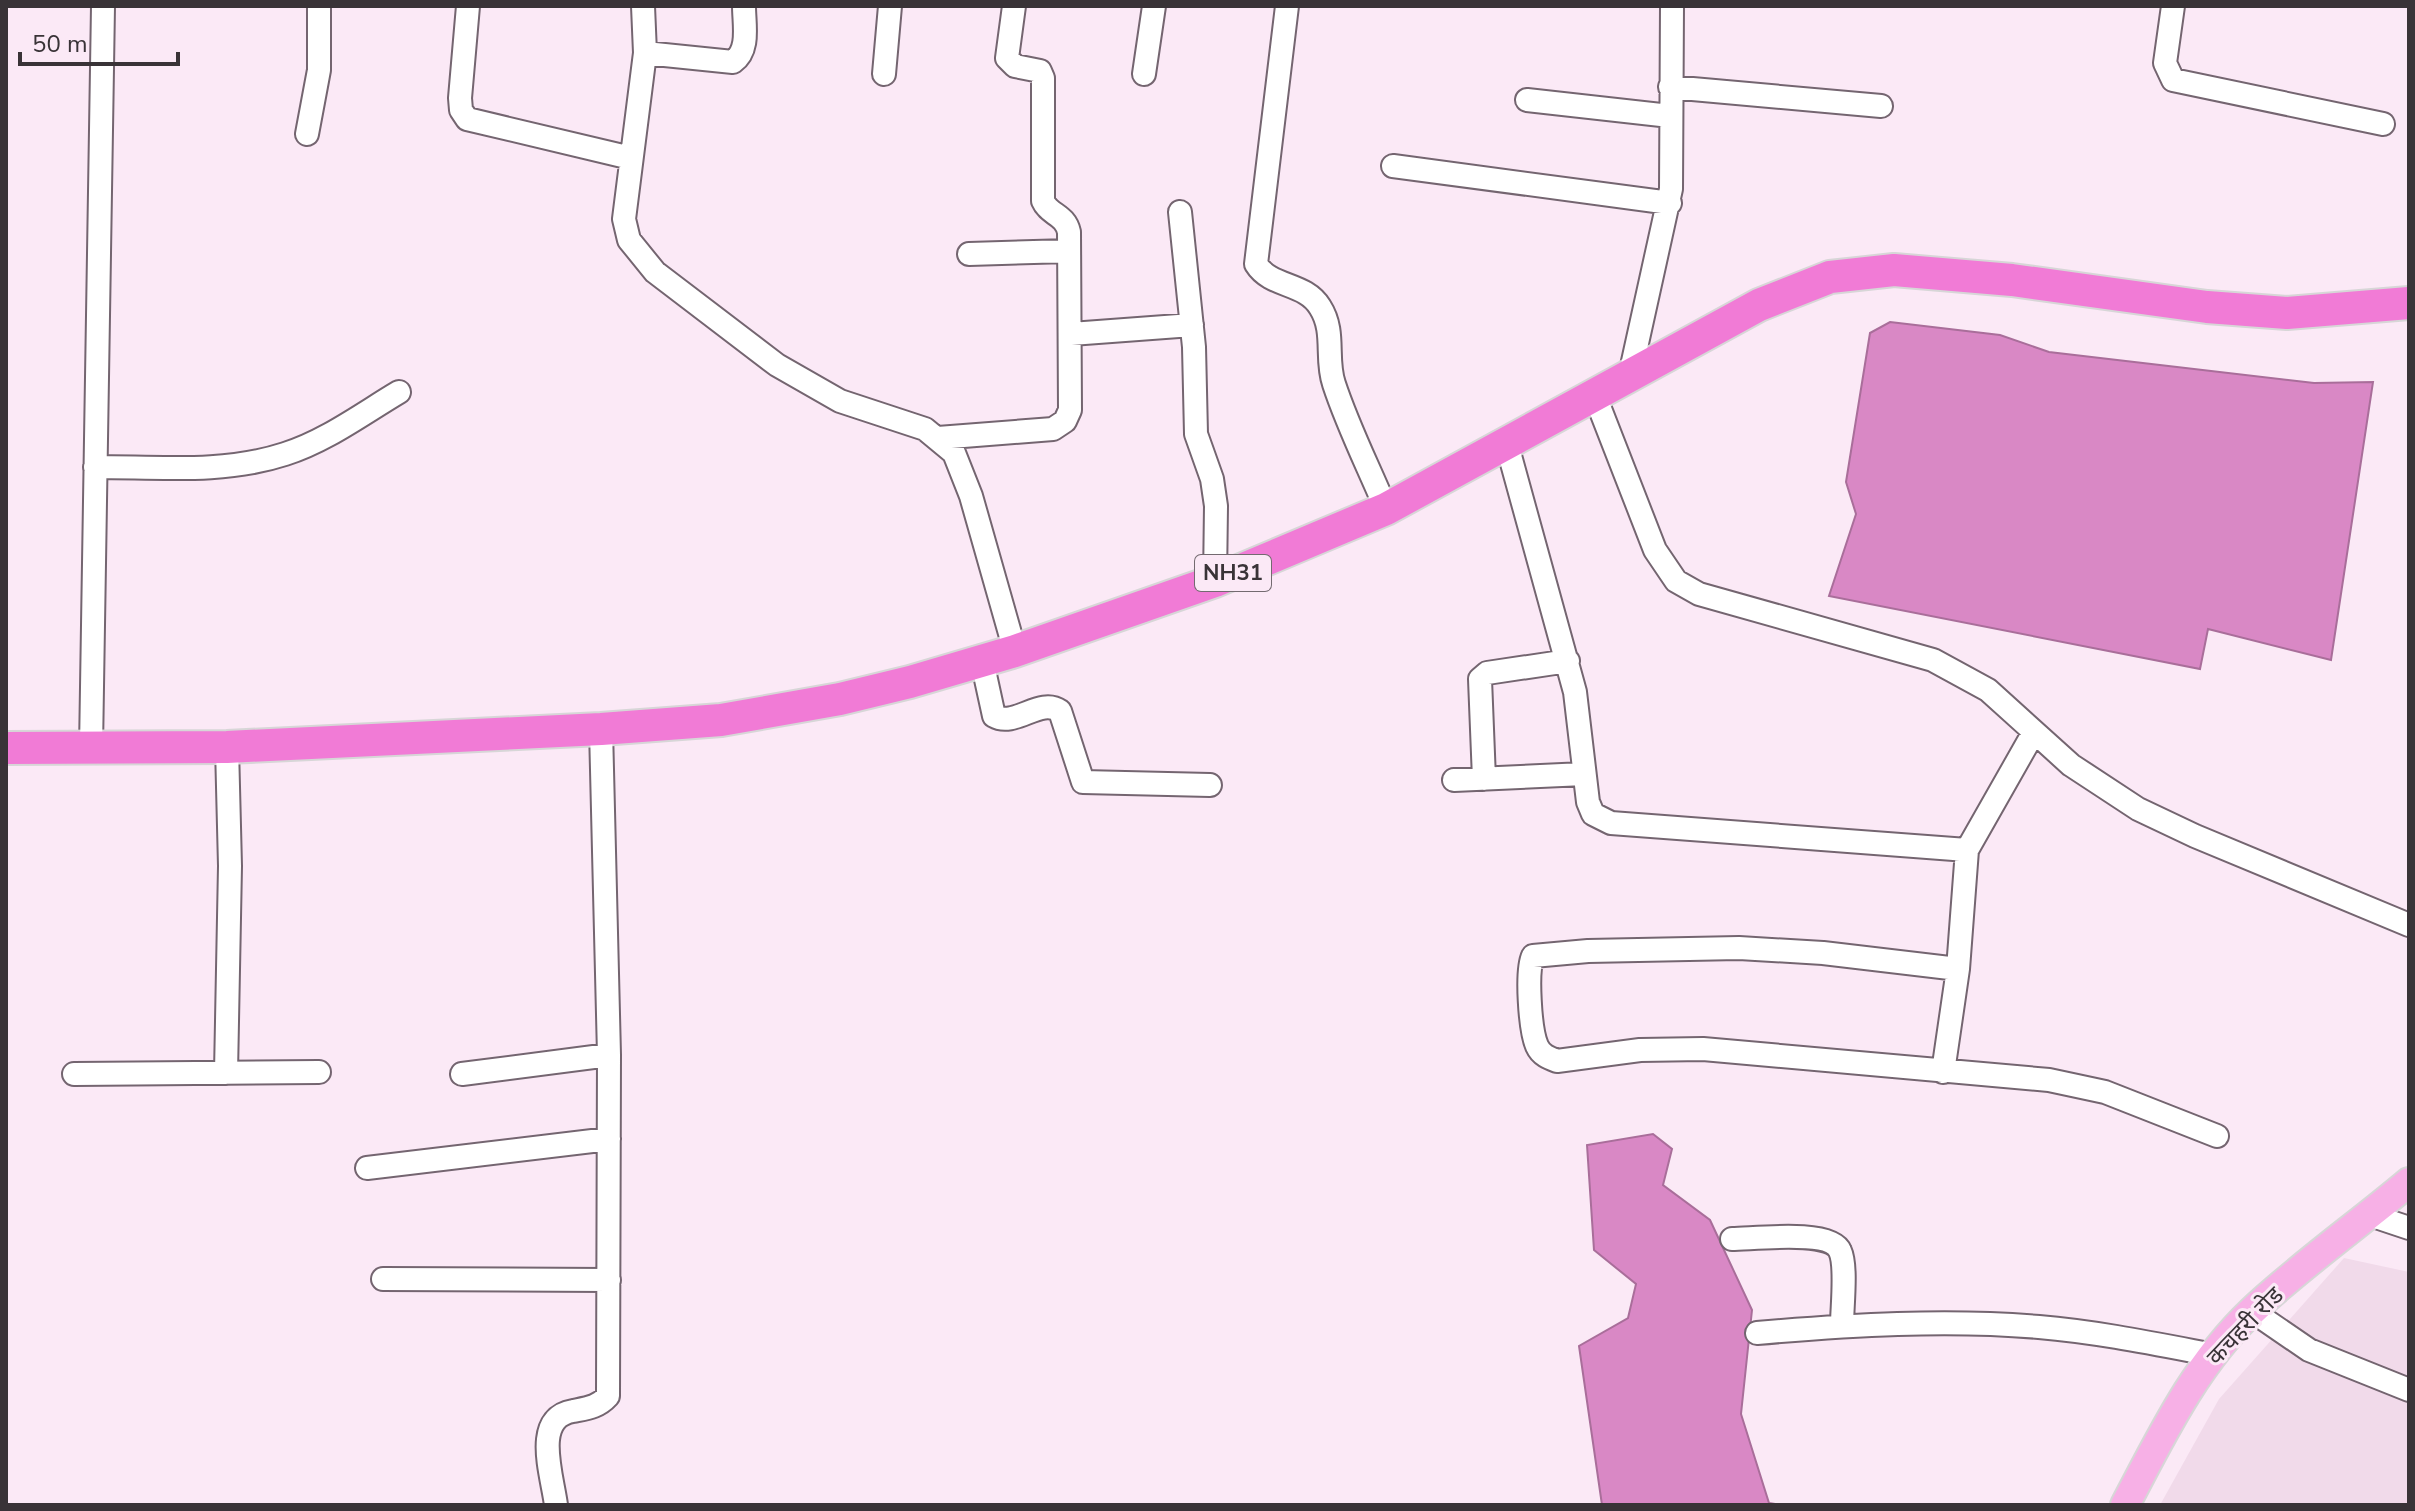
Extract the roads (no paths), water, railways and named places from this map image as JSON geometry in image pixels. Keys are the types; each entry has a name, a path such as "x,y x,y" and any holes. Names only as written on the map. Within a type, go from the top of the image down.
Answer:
{"highway":[{"name":"NH31","path":"6,748 227,747 601,729 721,720 840,699 1015,651 1215,581 1386,509 1759,305 1800,286 1855,272 1894,270 2012,280 2207,307 2287,313 2409,303"}],"main road":[{"name":"कचहरी रोड","path":"2125,1505 2177,1407 2214,1355 2252,1311 2409,1182"}],"street":[{"path":"91,749 103,6"},
{"path":"307,134 319,70 319,6"},
{"path":"468,6 460,98 461,110 467,119 631,158"},
{"path":"643,6 645,53 624,219 629,240 655,272 777,365 840,401 925,429 954,453 963,469 1015,651"},
{"path":"645,53 733,62 741,56 744,48 744,6"},
{"path":"884,74 890,6"},
{"path":"938,438 1053,429 1065,421 1071,393 1067,223 1043,201 1043,78 1040,71 1015,66 1007,58 1014,6"},
{"path":"1144,74 1154,6"},
{"path":"1287,6 1256,264 1262,273 1311,295 1320,307 1330,333 1332,381 1386,509"},
{"path":"1630,375 1670,203 1672,6"},
{"path":"2173,6 2165,63 2173,80 2383,124"},
{"path":"1670,87 1881,106"},
{"path":"1527,100 1670,116"},
{"path":"1393,166 1670,203"},
{"path":"1180,212 1192,325 1196,434 1212,479 1216,506 1215,581"},
{"path":"969,254 1069,251"},
{"path":"1071,334 1192,325"},
{"path":"95,467 212,468 261,461 318,440 399,392"},
{"path":"1595,396 1655,550 1676,581 1699,594 1933,660 1988,690 2100,787 2138,809 2409,925"},
{"path":"1507,445 1568,661 1588,802 1593,814 1611,823 1967,850"},
{"path":"982,661 994,716 1006,720 1045,708 1060,711 1083,782 1210,785"},
{"path":"1484,779 1480,679 1487,673 1568,661"},
{"path":"556,1505 548,1434 551,1421 558,1413 601,1404 608,1396 609,1055 601,729"},
{"path":"1943,1072 1958,969 1967,850 2034,732"},
{"path":"226,1073 230,866 227,747"},
{"path":"1454,780 1584,774"},
{"path":"1958,969 1823,953 1739,948 1545,954 1533,956 1529,964 1537,1046 1546,1057 1557,1061 1640,1050 1703,1049 2077,1084 2217,1136"},
{"path":"462,1074 609,1055"},
{"path":"74,1074 319,1072"},
{"path":"367,1168 609,1139"},
{"path":"2370,1215 2409,1228"},
{"path":"1732,1239 1806,1237 1834,1243 1840,1251 1842,1266 1842,1325"},
{"path":"383,1279 609,1280"},
{"path":"2252,1311 2309,1350 2409,1390"},
{"path":"1757,1333 1842,1325 2039,1327 2214,1355"}]}
